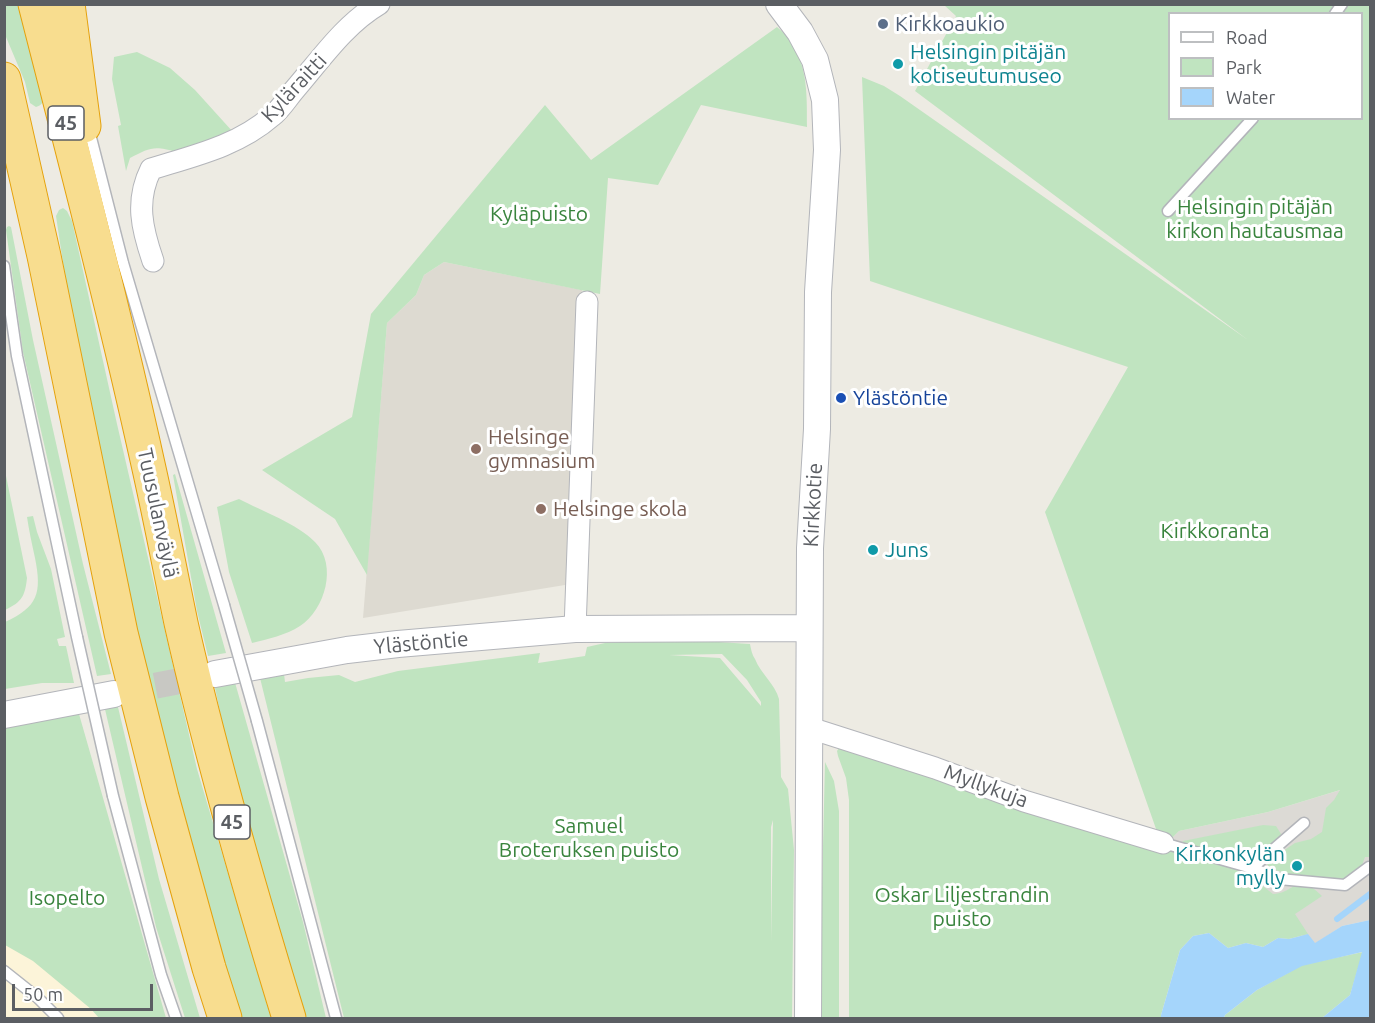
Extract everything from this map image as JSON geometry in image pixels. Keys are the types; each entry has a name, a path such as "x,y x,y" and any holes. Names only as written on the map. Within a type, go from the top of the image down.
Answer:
{"highway":[{"name":"Tuusulanväylä","path":"35,4 96,242 182,624 222,788 289,1018"},
{"path":"56,4 82,103"},
{"path":"68,4 82,103 96,242"},
{"name":"45","path":"4,79 44,256 121,633 162,797 225,1018"},
{"path":"4,141 44,256"}],"street":[{"name":"Kyläraitti","path":"153,261 143,231 142,202 146,178 152,168 211,151 249,133 273,116 343,33 379,4"},
{"name":"Kirkkotie","path":"779,4 800,32 815,60 825,100 827,150 818,292 817,429 810,548 808,1018"},
{"path":"575,629 587,302"},
{"name":"Ylästöntie","path":"215,674 347,650 575,629 809,628"},
{"path":"4,715 114,694"},
{"name":"Myllykuja","path":"810,728 935,768 1024,801 1163,843"}],"lane":[{"path":"82,103 123,263 257,721 336,1018"},
{"path":"1168,211 1251,120"},
{"path":"4,266 17,356 113,796 160,975 176,1018"},
{"path":"1252,868 1304,822"},
{"path":"1163,843 1252,868 1279,879 1345,885 1369,867"},
{"path":"4,971 38,998 58,1018"}],"shaded area":[{"name":"Helsinge gymnasium","path":"444,262 582,290 571,584 363,618 387,323 416,295 424,275"},
{"name":"Kirkonkylän mylly","path":"1370,781 1370,920 1342,926 1315,944 1163,847 1179,831 1268,812"},
{"path":"4,930 91,1009 99,1018 5,1018"}],"green space":[{"path":"4,5 22,5 44,97 42,104 36,107 30,103 25,82 6,37"},
{"path":"944,5 1370,5 1370,857 1365,857 1359,871 1351,877 1329,881 1304,878 1271,869 1267,864 1268,861 1295,843 1311,839 1322,832 1326,808 1340,790 1268,812 1179,831 1163,847 1246,873 1273,894 1301,883 1313,888 1322,896 1295,914 1308,934 1289,939 1278,938 1263,947 1246,943 1228,948 1209,933 1193,936 1180,950 1161,1018 849,1018 849,800 846,778 837,751 840,746 1162,846 1045,512 1128,367 870,281 862,77 900,96 1248,340 915,91 956,16"},
{"name":"Kyläpuisto","path":"777,27 791,41 801,61 807,105 807,127 701,105 658,185 608,178 600,294 444,262 424,275 416,295 387,323 367,575 335,519 262,470 352,417 371,314 545,105 591,160"},
{"path":"137,52 170,68 195,90 233,132 176,152 157,148 147,150 130,158 126,171 118,126 121,125 112,79 114,57"},
{"path":"63,208 72,221 197,769 271,1018 237,1018 169,778 76,350 56,216"},
{"path":"9,226 83,564 111,674 97,676 23,352 6,230"},
{"path":"5,471 27,578 22,598 5,610"},
{"path":"175,474 226,653 208,656 197,611 173,475"},
{"path":"239,499 308,535 322,552 327,574 322,598 309,619 289,632 252,643 229,572 217,507"},
{"path":"33,516 51,569 65,637 57,639 59,646 66,646 74,683 42,683 5,689 5,622 25,611 35,598 37,590 37,570 27,517"},
{"name":"Samuel Broteruksen puisto","path":"634,641 750,644 752,654 777,694 781,777 788,789 794,850 792,1018 344,1018 260,678 284,674 285,682 339,675 355,682 398,671 540,653 538,663 585,656 587,647","holes":["722,654 747,680 761,702 761,706 720,658 669,655","773,820 771,942 771,827"]},
{"path":"234,679 303,922 326,1018 306,1018 256,855 228,750 214,683"},
{"path":"117,703 159,879 200,1018 185,1018 156,927 104,705"},
{"name":"Isopelto","path":"79,714 166,1018 99,1018 33,961 5,945 5,728"},
{"path":"825,762 834,781 839,811 839,1018 822,1018 820,973"},
{"path":"1263,825 1276,826 1281,834 1280,841 1256,860 1243,862 1182,843 1183,841"},
{"path":"1363,952 1350,995 1322,1018 1224,1018 1257,990 1302,965"}],"water":[{"path":"1370,920 1370,1017 1368,1018 1322,1018 1350,995 1362,952 1302,966 1257,990 1224,1018 1161,1018 1180,950 1193,936 1209,933 1228,948 1246,943 1263,947 1278,938 1289,939 1308,934 1315,943 1342,926"}],"waterway":[{"path":"1337,919 1370,894"}],"tunnel":[{"path":"117,693 211,675"}],"place":[{"name":"Kirkkoaukio","path":"883,24"},
{"name":"Helsingin pitäjän kotiseutumuseo","path":"898,64"},
{"name":"Ylästöntie","path":"841,398"},
{"name":"Helsinge gymnasium","path":"476,449"},
{"name":"Helsinge skola","path":"541,509"},
{"name":"Juns","path":"873,550"},
{"name":"Kirkonkylän mylly","path":"1297,866"}],"park label":[{"name":"Helsingin pitäjän kirkon hautausmaa","path":"1255,219"},
{"name":"Kirkkoranta","path":"1215,531"},
{"name":"Oskar Liljestrandin puisto","path":"962,907"}]}
